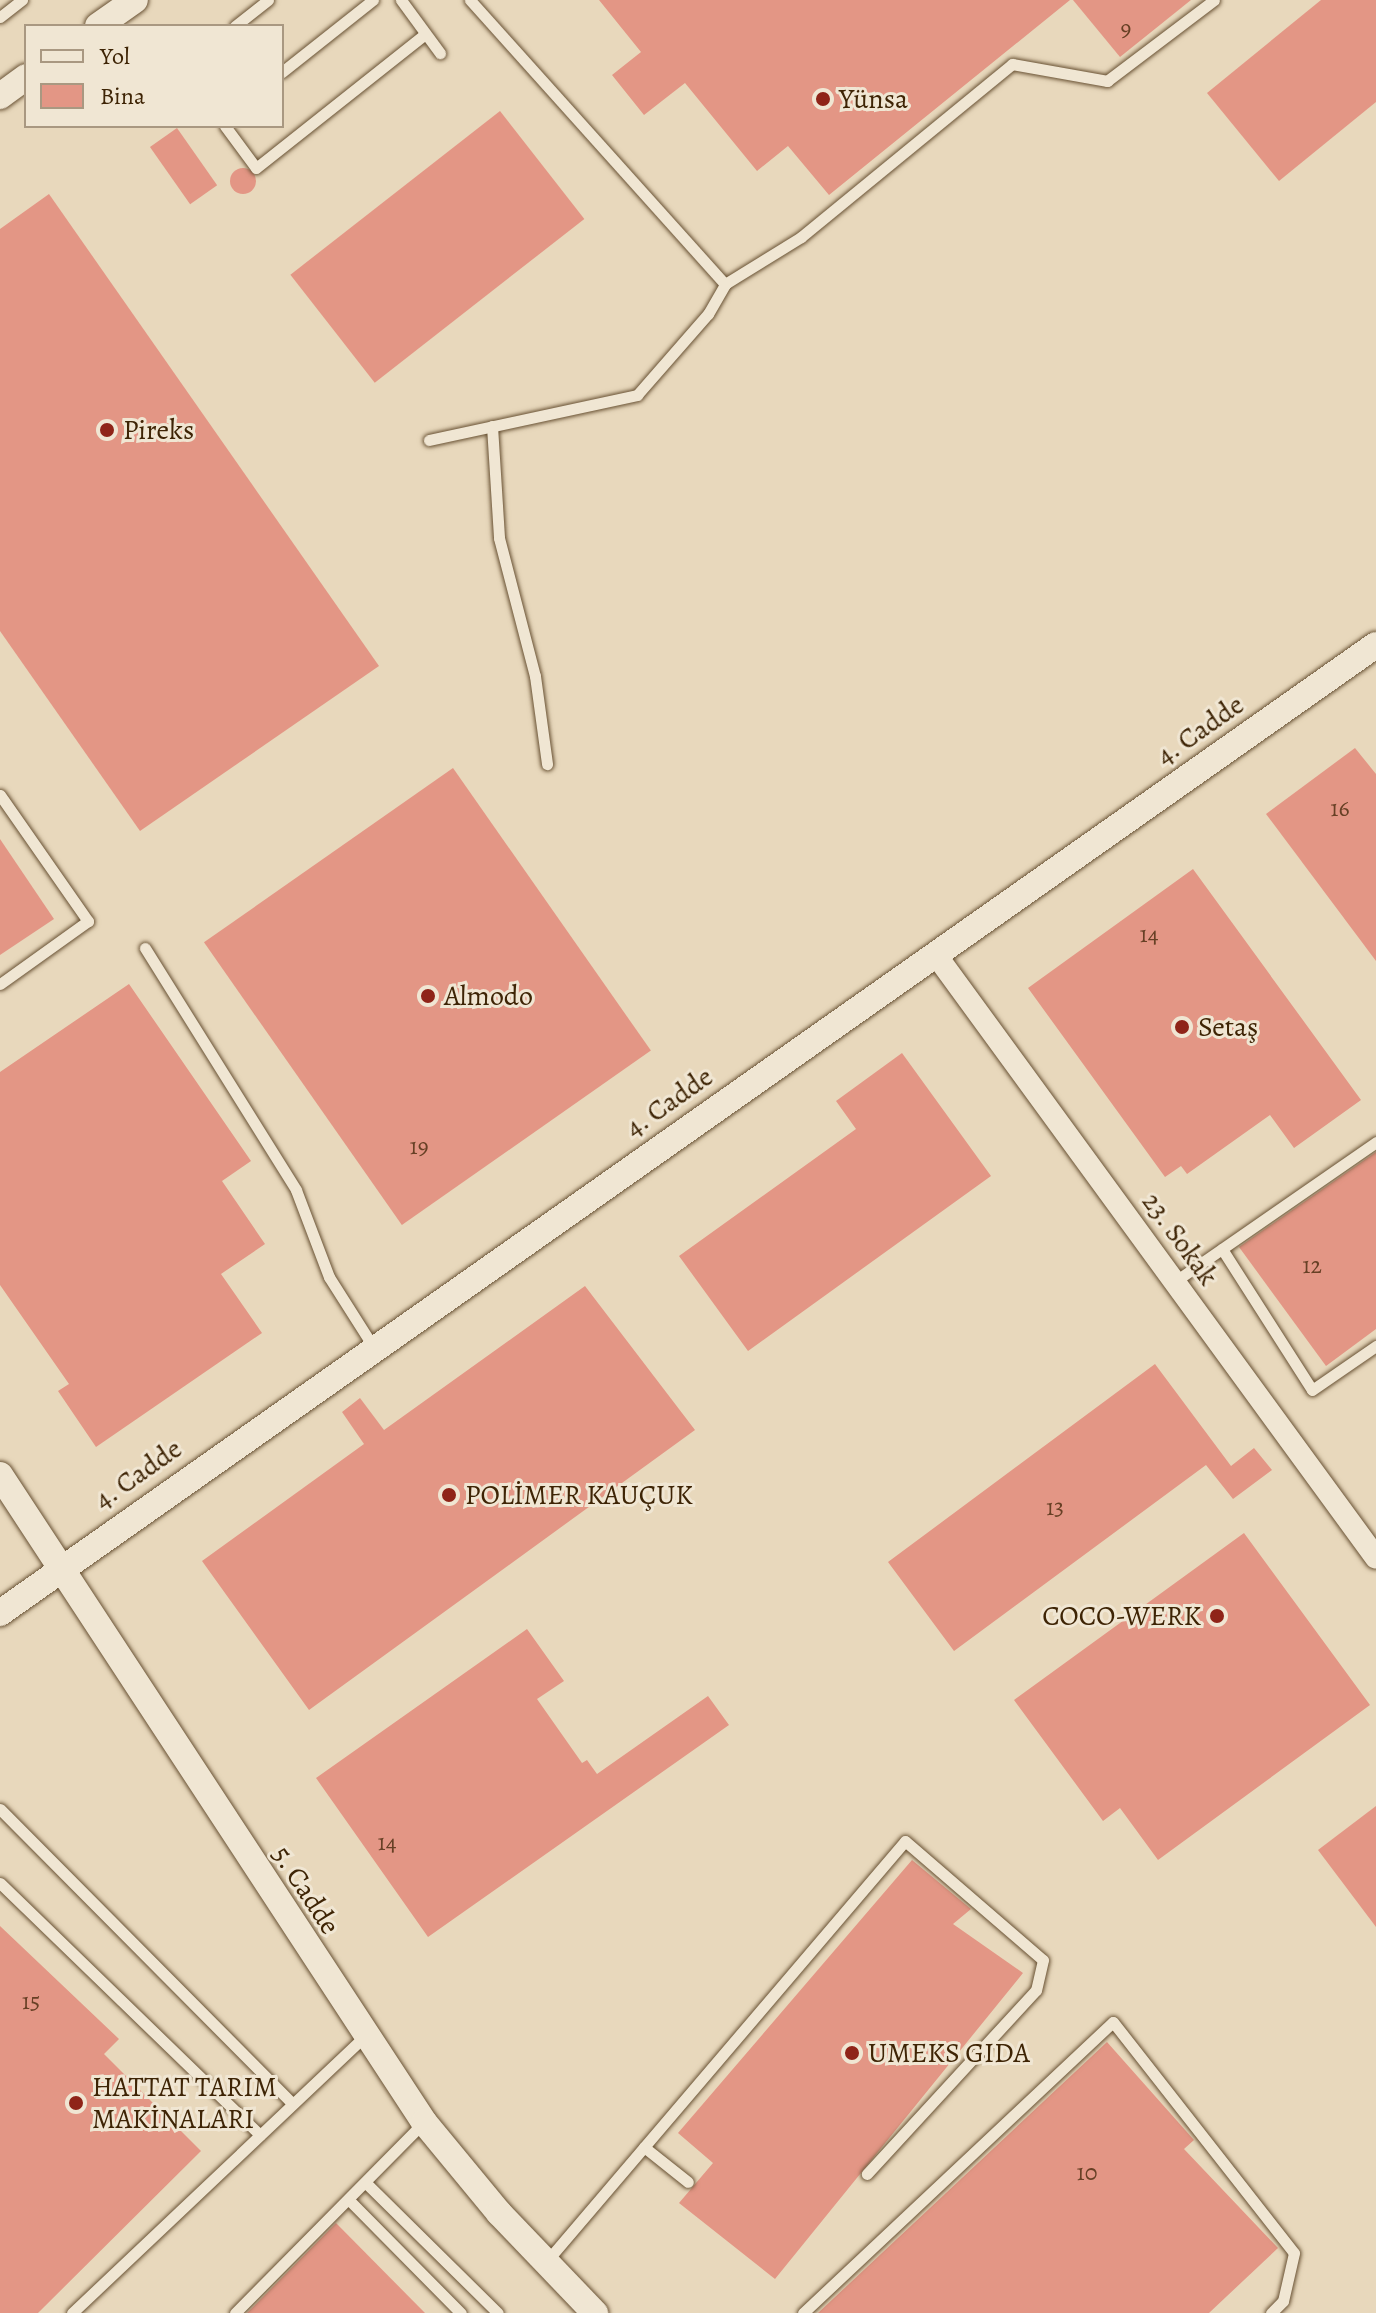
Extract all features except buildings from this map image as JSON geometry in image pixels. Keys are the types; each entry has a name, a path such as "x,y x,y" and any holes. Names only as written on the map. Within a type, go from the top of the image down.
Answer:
{"street":[{"path":"101,24 135,0"},
{"path":"0,96 24,78"},
{"name":"4. Cadde","path":"0,1613 64,1565 1376,645"},
{"name":"23. Sokak","path":"936,955 1376,1558"},
{"name":"5. Cadde","path":"0,1475 64,1565 364,2037 424,2122 546,2262 595,2313"}],"lane":[{"path":"0,17 22,0"},
{"path":"238,24 268,0"},
{"path":"284,70 373,0"},
{"path":"470,0 725,284"},
{"path":"429,440 637,395 708,314 725,284 801,237 1012,64 1107,81 1214,0"},
{"path":"403,1 440,53"},
{"path":"226,128 256,168 425,34"},
{"path":"492,426 499,538 535,676 547,764"},
{"path":"0,795 88,921 0,984"},
{"path":"145,948 296,1190 329,1277 374,1348"},
{"path":"1174,1282 1376,1142"},
{"path":"1222,1249 1312,1390 1376,1346"},
{"path":"0,1809 292,2103"},
{"path":"546,2262 905,1841 1043,1960 1036,1990 867,2174"},
{"path":"0,1883 260,2135"},
{"path":"803,2313 1113,2022 1294,2253 1283,2301 1271,2313"},
{"path":"72,2313 364,2037"},
{"path":"235,2313 424,2122"},
{"path":"644,2147 688,2182"},
{"path":"366,2183 498,2313"},
{"path":"349,2200 461,2313"}],"place":[{"name":"Yünsa","path":"823,99"},
{"name":"Pireks","path":"107,430"},
{"name":"Almodo","path":"428,996"},
{"name":"Setaş","path":"1182,1027"},
{"name":"POLİMER KAUÇUK","path":"449,1495"},
{"name":"COCO-WERK","path":"1217,1616"},
{"name":"UMEKS GIDA","path":"852,2053"},
{"name":"HATTAT TARIM MAKİNALARI","path":"76,2103"}]}
